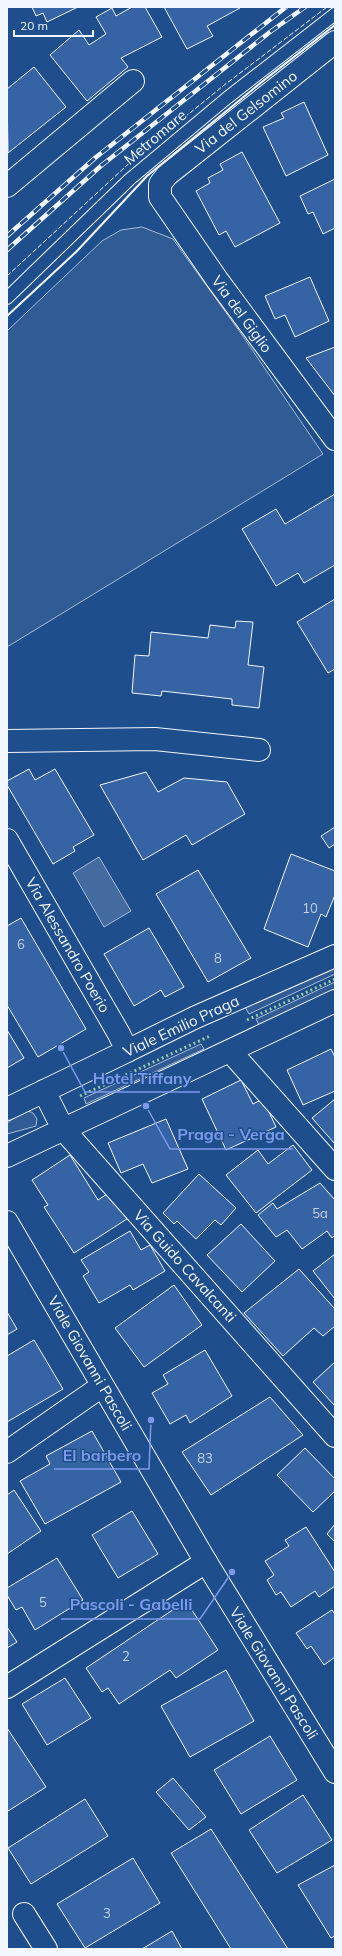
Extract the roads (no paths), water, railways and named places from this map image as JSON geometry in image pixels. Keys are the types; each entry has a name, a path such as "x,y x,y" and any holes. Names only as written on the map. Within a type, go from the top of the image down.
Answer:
{"street":[{"name":"Via del Gelsomino","path":"160,184 167,175 335,42"},
{"path":"7,186 133,81"},
{"name":"Via del Giglio","path":"160,184 160,197 180,228 295,386 333,431"},
{"path":"7,741 155,739 259,750"},
{"name":"Via Alessandro Poerio","path":"7,840 116,1027 127,1051"},
{"name":"Viale Emilio Praga","path":"7,1109 196,1017 335,956"},
{"path":"7,1156 335,1001"},
{"path":"230,1051 335,1169"},
{"name":"Via Guido Cavalcanti","path":"44,1091 63,1129 335,1436"},
{"name":"Viale Giovanni Pascoli","path":"9,1230 206,1562 335,1772"},
{"path":"7,1452 102,1386"},
{"path":"7,1688 206,1562"},
{"path":"24,1914 46,1949"}],"lane":[{"name":"Metromare","path":"7,298 130,179 227,98 335,14"}],"railway":[{"path":"7,236 95,158 286,7"},
{"path":"7,250 102,165 270,32 305,7"}],"place":[{"name":"Hotel Tiffany","path":"61,1048"},
{"name":"Praga - Verga","path":"146,1106"},
{"name":"El barbero","path":"151,1420"},
{"name":"Pascoli - Gabelli","path":"232,1572"}]}
